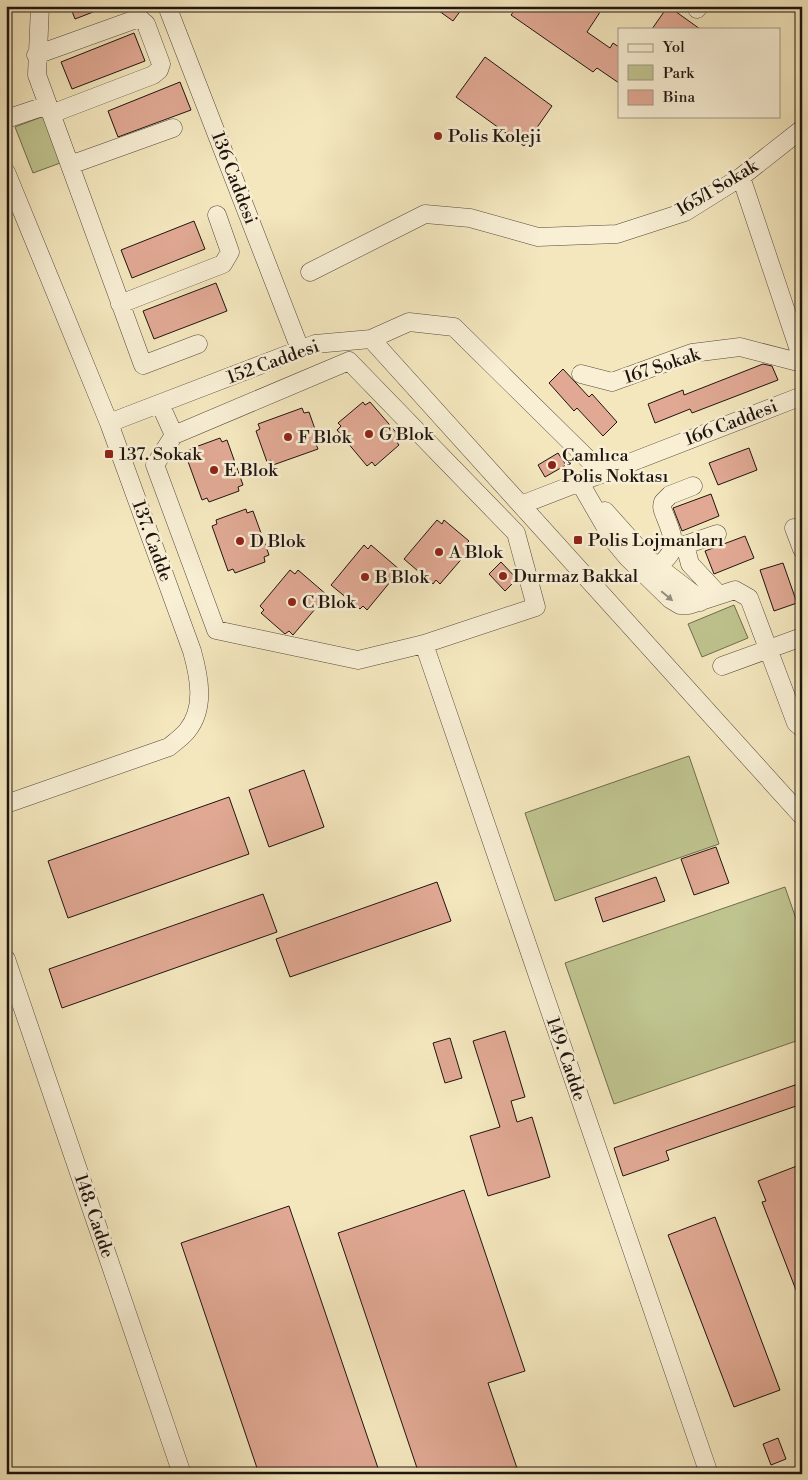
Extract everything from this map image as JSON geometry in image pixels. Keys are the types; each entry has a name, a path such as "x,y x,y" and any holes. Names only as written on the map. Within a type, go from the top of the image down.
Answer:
{"street":[{"path":"40,6 36,55 37,75 143,365 198,344"},
{"name":"136 Caddesi","path":"168,6 300,349"},
{"path":"6,119 49,109 156,73 162,64 146,24 138,18 36,55"},
{"path":"70,166 173,128"},
{"name":"165/1 Sokak","path":"310,272 425,214 470,218 538,237 618,234 685,212 742,177 802,129"},
{"name":"137. Cadde","path":"6,172 109,423 192,650 200,680 198,708 188,731 169,747 6,804"},
{"path":"742,177 802,359"},
{"path":"120,304 223,264 230,252 217,216"},
{"name":"152 Caddesi","path":"109,423 300,349 315,344 371,339 409,322 454,328 603,474"},
{"path":"371,339 802,816"},
{"name":"167 Sokak","path":"581,374 612,382 692,353 740,347 802,363"},
{"path":"348,361 516,532 536,607 424,644 358,660 216,630 155,466 174,435 348,361"},
{"name":"166 Caddesi","path":"521,505 802,396"},
{"path":"160,404 174,435"},
{"path":"580,483 613,540 652,572 674,602 689,605 735,590 749,598 796,723 802,728"},
{"path":"693,486 670,496 662,505 690,564 719,595"},
{"path":"794,528 802,549"},
{"path":"652,572 680,544 717,534"},
{"path":"722,666 802,637"},
{"name":"149. Cadde","path":"424,644 709,1474"},
{"name":"148. Cadde","path":"6,959 182,1474"}],"green space":[{"path":"44,116 63,162 33,173 15,127"},
{"path":"734,605 748,638 702,657 688,624"},
{"path":"689,756 719,844 555,901 525,813"},
{"path":"785,887 802,936 802,1039 614,1104 565,963"}],"building":[{"path":"70,6 106,6 106,7 75,19"},
{"path":"432,6 464,6 453,21"},
{"path":"518,6 604,6 587,32 610,48 613,43 618,46 618,82 597,68 593,72 511,15"},
{"path":"668,6 699,28 653,28"},
{"path":"134,33 145,61 72,89 61,62"},
{"path":"485,57 552,106 524,146 456,97"},
{"path":"180,82 191,110 118,137 108,111"},
{"path":"194,221 205,249 132,278 121,250"},
{"path":"216,283 227,311 154,339 143,311"},
{"path":"763,364 772,366 778,380 692,413 690,409 655,423 648,404 683,390 684,395"},
{"path":"563,369 589,397 592,394 617,422 603,436 577,408 574,411 549,383"},
{"name":"G Blok","path":"363,402 365,405 370,402 401,438 396,441 399,445 375,466 372,462 367,466 337,430 341,426 338,423"},
{"name":"F Blok","path":"302,408 304,413 309,412 320,442 316,444 318,449 273,465 271,460 267,462 256,431 260,429 258,424"},
{"name":"E Blok","path":"220,438 222,442 227,440 243,485 238,487 239,491 209,502 207,498 202,500 186,456 191,454 190,449"},
{"path":"749,448 757,470 718,485 709,463"},
{"name":"Çamlıca Polis Noktası","path":"558,453 566,465 545,477 538,465"},
{"path":"711,494 719,516 682,531 673,508"},
{"name":"D Blok","path":"246,509 247,513 253,511 269,555 264,557 265,562 235,573 233,569 228,571 212,526 217,524 216,520"},
{"name":"A Blok","path":"437,520 442,524 444,520 469,541 466,544 471,548 440,584 436,580 433,584 404,559"},
{"path":"745,536 754,558 714,574 705,551"},
{"name":"B Blok","path":"364,545 368,549 371,545 400,570 367,610 363,606 360,609 331,585"},
{"name":"Durmaz Bakkal","path":"501,562 517,579 505,591 489,574"},
{"path":"783,563 797,603 774,611 760,570"},
{"name":"C Blok","path":"290,570 295,574 298,570 327,595 293,635 289,631 285,634 261,613 264,610 260,606"},
{"path":"304,770 324,827 269,847 249,790"},
{"path":"229,797 249,854 68,918 48,861"},
{"path":"716,847 729,883 694,895 681,859"},
{"path":"656,877 665,901 603,922 595,898"},
{"path":"437,882 451,921 290,977 276,939"},
{"path":"263,894 277,932 62,1008 49,969"},
{"path":"505,1031 525,1097 511,1101 517,1122 532,1117 550,1177 488,1196 470,1136 500,1127 473,1041"},
{"path":"450,1038 462,1078 445,1083 433,1043"},
{"path":"798,1084 802,1104 666,1151 669,1160 623,1176 614,1148"},
{"path":"802,1164 801,1303 762,1202 766,1201 758,1181"},
{"path":"464,1190 525,1371 488,1383 519,1474 419,1474 338,1233"},
{"path":"289,1206 380,1474 259,1474 181,1243"},
{"path":"715,1217 780,1390 734,1407 668,1235"},
{"path":"778,1438 786,1459 771,1465 763,1444"}],"place":[{"name":"Polis Koleji","path":"438,136"},
{"name":"G Blok","path":"369,434"},
{"name":"F Blok","path":"288,437"},
{"name":"137. Sokak","path":"109,454"},
{"name":"Çamlıca Polis Noktası","path":"552,465"},
{"name":"E Blok","path":"214,470"},
{"name":"Polis Lojmanları","path":"578,540"},
{"name":"D Blok","path":"240,541"},
{"name":"A Blok","path":"439,552"},
{"name":"Durmaz Bakkal","path":"503,576"},
{"name":"B Blok","path":"365,577"},
{"name":"C Blok","path":"292,602"}]}
